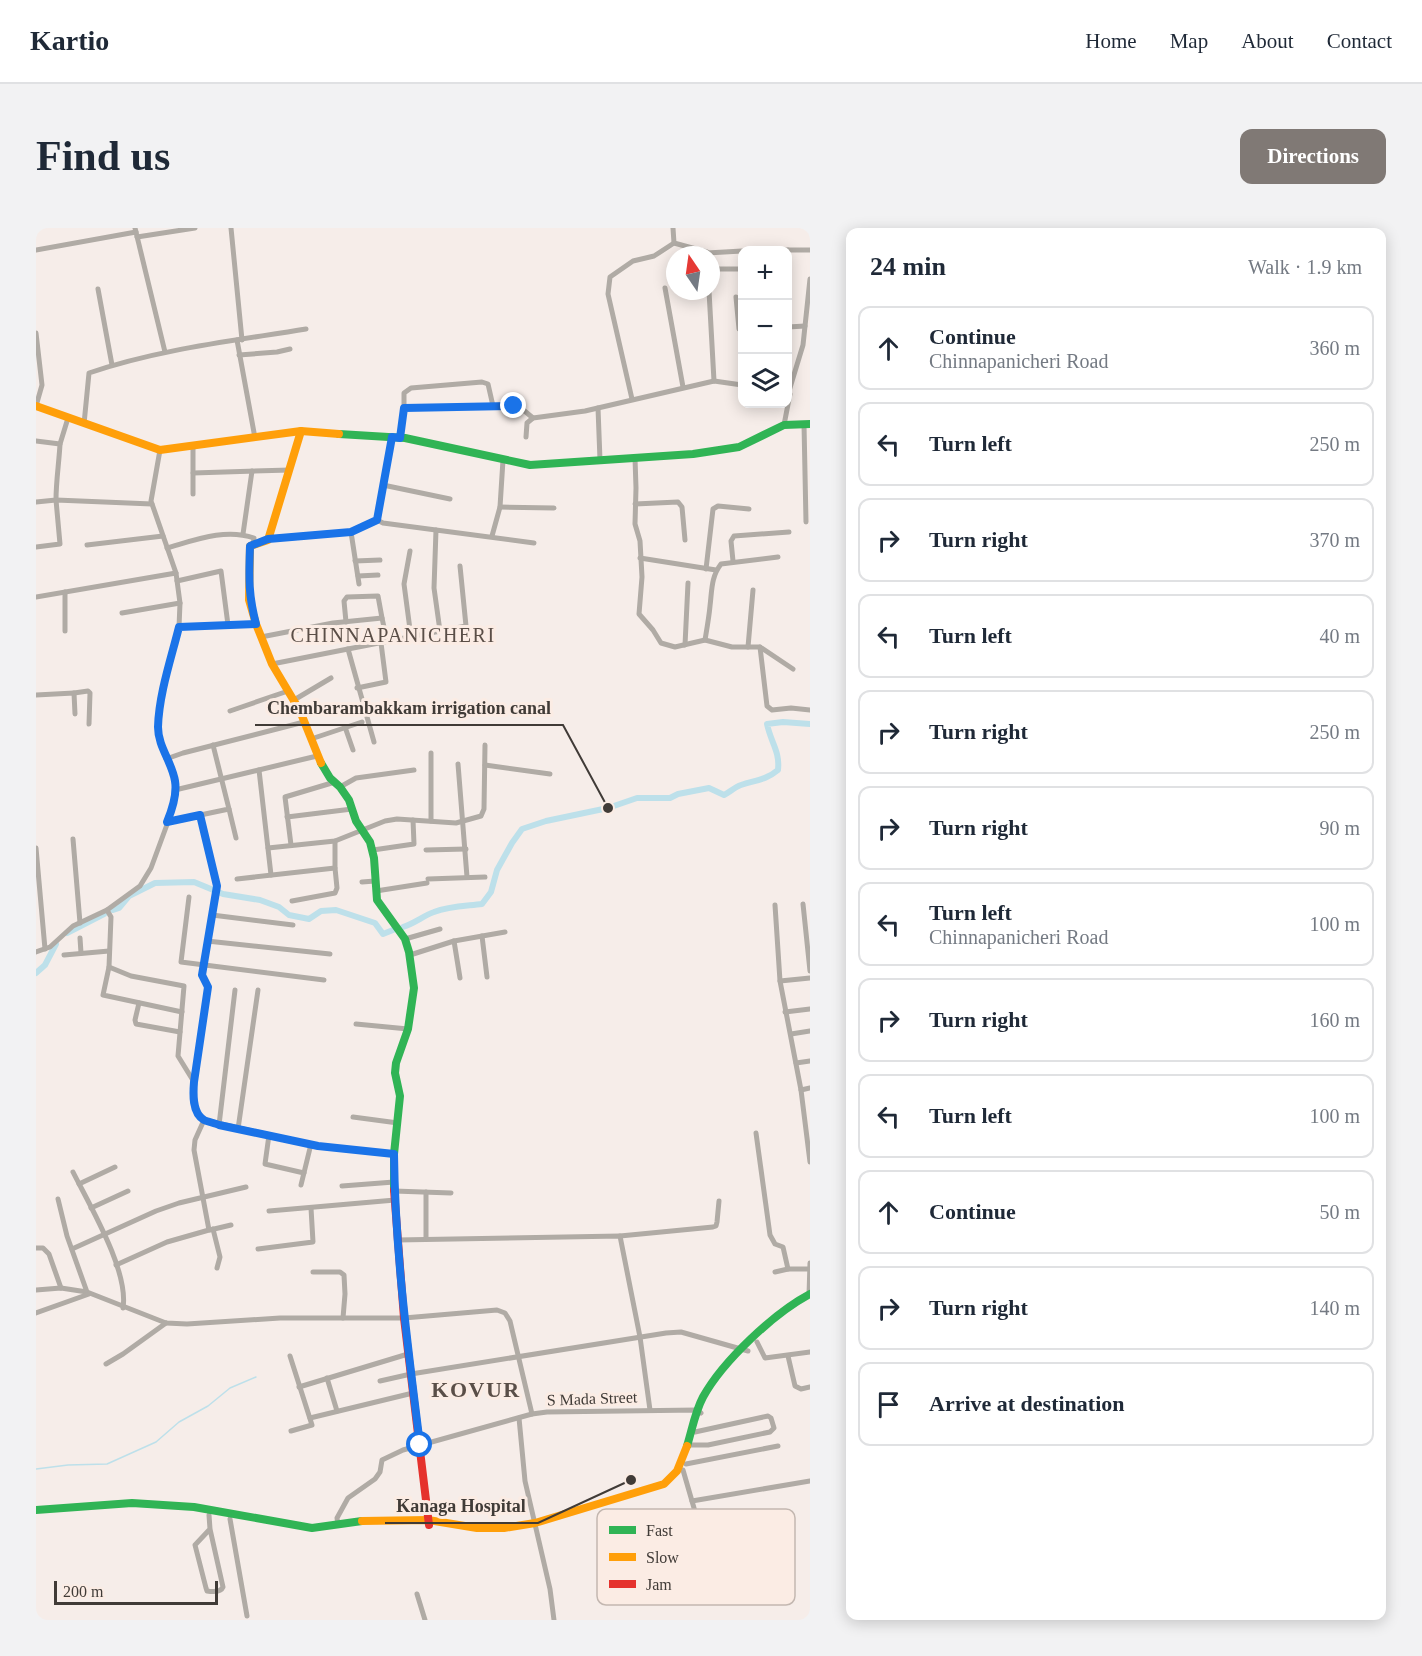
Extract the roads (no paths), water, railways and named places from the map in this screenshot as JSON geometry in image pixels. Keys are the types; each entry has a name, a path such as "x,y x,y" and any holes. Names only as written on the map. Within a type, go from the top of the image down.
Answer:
{"street":[{"path":"36,250 136,232 195,228"},
{"path":"231,228 240,355 255,438"},
{"path":"673,228 674,243"},
{"path":"136,232 165,352"},
{"path":"674,243 683,246"},
{"path":"632,399 608,294 609,277 633,261 654,256 674,243"},
{"path":"792,250 810,250"},
{"path":"720,253 738,251"},
{"path":"720,269 738,269"},
{"path":"792,381 807,345 810,279"},
{"path":"665,288 682,387"},
{"path":"98,289 112,365"},
{"path":"736,297 738,318"},
{"path":"710,300 714,381"},
{"path":"792,326 807,322"},
{"path":"84,424 89,373 165,352 306,329"},
{"path":"36,333 42,385 36,406 160,450 302,431 396,437 530,465 693,454 739,447 784,425 807,424 806,522"},
{"path":"240,355 290,349"},
{"path":"526,437 527,423 533,418 585,411 714,381 738,385"},
{"path":"377,520 383,485 404,408 404,393 411,388 483,382 488,384 493,406"},
{"path":"404,408 493,406 521,408 533,418"},
{"path":"598,408 600,460"},
{"path":"784,425 787,408"},
{"path":"36,547 60,544 56,481 59,471 60,444 68,418"},
{"path":"268,539 302,431"},
{"path":"36,441 60,444"},
{"path":"193,446 193,494"},
{"path":"36,952 50,947 73,926 107,910 140,886 151,868 172,811 175,780 166,759 158,728 162,694 179,627 180,603 176,573 151,501 160,450"},
{"path":"635,458 635,524 640,541 642,578 639,614 661,643 675,647 705,639 732,647 760,647 793,669"},
{"path":"492,536 500,507 503,460"},
{"path":"193,473 290,470"},
{"path":"243,534 252,471"},
{"path":"383,485 450,499"},
{"path":"36,502 152,504"},
{"path":"635,504 678,502 682,507 685,540"},
{"path":"706,568 713,509 718,506 749,509"},
{"path":"500,507 554,508"},
{"path":"377,520 383,523 534,543"},
{"path":"377,520 351,532 268,539 250,546 248,586 249,600 256,624 272,664 294,700 317,756 330,778 338,784 349,800 356,821 373,849 377,900 405,939 410,955 414,988 408,1029 396,1063 395,1073 400,1096 394,1154 394,1187 404,1318 428,1523"},
{"path":"436,530 434,588 440,631"},
{"path":"351,532 359,584"},
{"path":"733,561 731,541 734,536 789,532"},
{"path":"167,548 218,534 243,534 254,538 253,545"},
{"path":"87,544 163,536"},
{"path":"410,551 404,584 411,637"},
{"path":"705,639 710,590 716,570 721,564 778,557"},
{"path":"640,558 716,570"},
{"path":"356,561 380,560"},
{"path":"272,664 464,628 467,625 460,566"},
{"path":"177,580 221,571 228,625"},
{"path":"36,597 176,573"},
{"path":"358,576 378,575"},
{"path":"685,645 688,583"},
{"path":"748,647 753,590"},
{"path":"65,592 65,631"},
{"path":"346,622 344,601 347,597 378,596 382,618 386,682 357,688"},
{"path":"122,613 180,603"},
{"path":"261,637 382,618"},
{"path":"179,627 256,624"},
{"path":"760,647 767,706 772,710 792,708 810,710"},
{"path":"348,649 357,688 374,742"},
{"path":"294,700 331,678"},
{"path":"36,695 88,691 90,693 89,724"},
{"path":"230,711 288,691"},
{"path":"74,693 75,714"},
{"path":"166,759 304,722"},
{"path":"311,739 362,722"},
{"path":"345,727 353,750"},
{"path":"213,745 236,838"},
{"path":"268,848 335,841 385,822 475,819 483,813 485,745"},
{"path":"431,753 431,821"},
{"path":"175,790 317,756"},
{"path":"458,764 467,877"},
{"path":"485,765 550,774"},
{"path":"259,770 264,831 271,875"},
{"path":"291,845 284,800 287,795 356,778 414,770"},
{"path":"167,822 229,809"},
{"path":"287,817 352,809"},
{"path":"200,815 217,886 202,975 208,987 194,1082 193,1096 198,1114 204,1120 238,1129 312,1144 394,1154"},
{"path":"373,849 414,844 413,820"},
{"path":"74,839 80,923"},
{"path":"292,901 335,893 337,888 335,841"},
{"path":"36,848 45,949"},
{"path":"426,850 466,849"},
{"path":"237,879 335,868"},
{"path":"376,891 427,881 485,877"},
{"path":"363,882 375,881"},
{"path":"189,897 181,962 324,980"},
{"path":"803,904 810,971"},
{"path":"775,905 780,981 807,1118 810,1162"},
{"path":"107,910 111,917 109,967 103,994 182,1012"},
{"path":"212,915 293,925"},
{"path":"405,939 440,929"},
{"path":"410,955 454,941 505,932"},
{"path":"482,936 487,977"},
{"path":"80,938 81,953"},
{"path":"207,941 330,954"},
{"path":"454,941 460,978"},
{"path":"64,955 109,951"},
{"path":"109,967 131,976 183,986 178,1056 194,1082"},
{"path":"780,981 810,978"},
{"path":"219,1125 235,990"},
{"path":"238,1129 258,990"},
{"path":"139,1002 136,1024 180,1032"},
{"path":"785,1012 810,1009"},
{"path":"356,1024 408,1029"},
{"path":"791,1034 810,1031"},
{"path":"796,1063 810,1061"},
{"path":"801,1090 810,1088"},
{"path":"353,1117 398,1123"},
{"path":"204,1120 194,1144 203,1198 220,1257 217,1268"},
{"path":"756,1133 770,1235 775,1244 783,1247 788,1269"},
{"path":"269,1135 265,1164 304,1173"},
{"path":"301,1185 312,1144"},
{"path":"79,1184 115,1167"},
{"path":"73,1172 104,1234 116,1265 125,1291 123,1308"},
{"path":"342,1186 394,1187 451,1193"},
{"path":"72,1249 156,1211 246,1187"},
{"path":"91,1208 128,1191"},
{"path":"426,1192 426,1239"},
{"path":"58,1199 65,1228 88,1293"},
{"path":"269,1211 395,1200"},
{"path":"397,1240 620,1236 713,1227 717,1222 718,1201"},
{"path":"258,1249 313,1242 310,1208"},
{"path":"116,1265 167,1242 231,1225"},
{"path":"620,1236 640,1337 650,1410"},
{"path":"36,1248 43,1248 49,1254 61,1288"},
{"path":"775,1272 809,1266 810,1296"},
{"path":"313,1272 340,1272 344,1275 343,1318"},
{"path":"36,1290 61,1288 88,1293 166,1323 187,1324 280,1318 404,1318 497,1310 505,1313 510,1321 532,1414"},
{"path":"36,1313 88,1293"},
{"path":"746,1350 810,1296"},
{"path":"536,1525 667,1482 679,1468 704,1395 784,1311 810,1296"},
{"path":"106,1364 166,1323"},
{"path":"380,1381 518,1356 681,1332 746,1350"},
{"path":"757,1342 765,1358 810,1352"},
{"path":"299,1387 408,1354"},
{"path":"290,1356 312,1425 291,1431"},
{"path":"788,1356 795,1386 801,1389 810,1387"},
{"path":"327,1378 337,1411"},
{"path":"310,1418 414,1393"},
{"name":"S Mada Street","path":"338,1525 337,1518 348,1498 378,1476 382,1460 403,1450 532,1414 547,1412 650,1410 699,1412"},
{"path":"36,1510 132,1503 194,1507 312,1528 367,1520 401,1519 477,1528 536,1525 657,1492 670,1486 677,1480 684,1467 699,1412"},
{"path":"691,1445 726,1442 770,1432 774,1428 768,1416 695,1432"},
{"path":"519,1418 525,1481 555,1620"},
{"path":"684,1467 778,1446"},
{"path":"684,1467 694,1509"},
{"path":"692,1501 810,1480"},
{"path":"36,1515 132,1508 193,1512 308,1533 367,1525 428,1523"},
{"path":"209,1515 223,1587 212,1592 207,1591 195,1545 210,1529"},
{"path":"230,1519 247,1616"},
{"path":"417,1594 424,1620"}],"waterway":[{"path":"403,927 440,910 482,904 491,892 497,870 522,829 546,821 608,808 637,798 670,798 678,794 709,788 724,795 739,786 765,778 778,770 776,752 767,724 783,722 810,724"},
{"path":"113,910 119,908 129,896 155,883 194,882 223,894 260,900 279,907 289,915 309,919 321,911 336,910 375,923 383,934 393,930"},
{"path":"67,933 104,914"},
{"path":"36,973 45,965 56,944"},
{"path":"36,1469 107,1464 156,1442 179,1422 208,1406 230,1388 256,1377"}],"place":[{"name":"Chembarambakkam irrigation canal","path":"608,808"},
{"name":"Kanaga Hospital","path":"631,1480"}],"district":[{"name":"CHINNAPANICHERI","path":"393,635"},
{"name":"KOVUR","path":"476,1389"}]}
